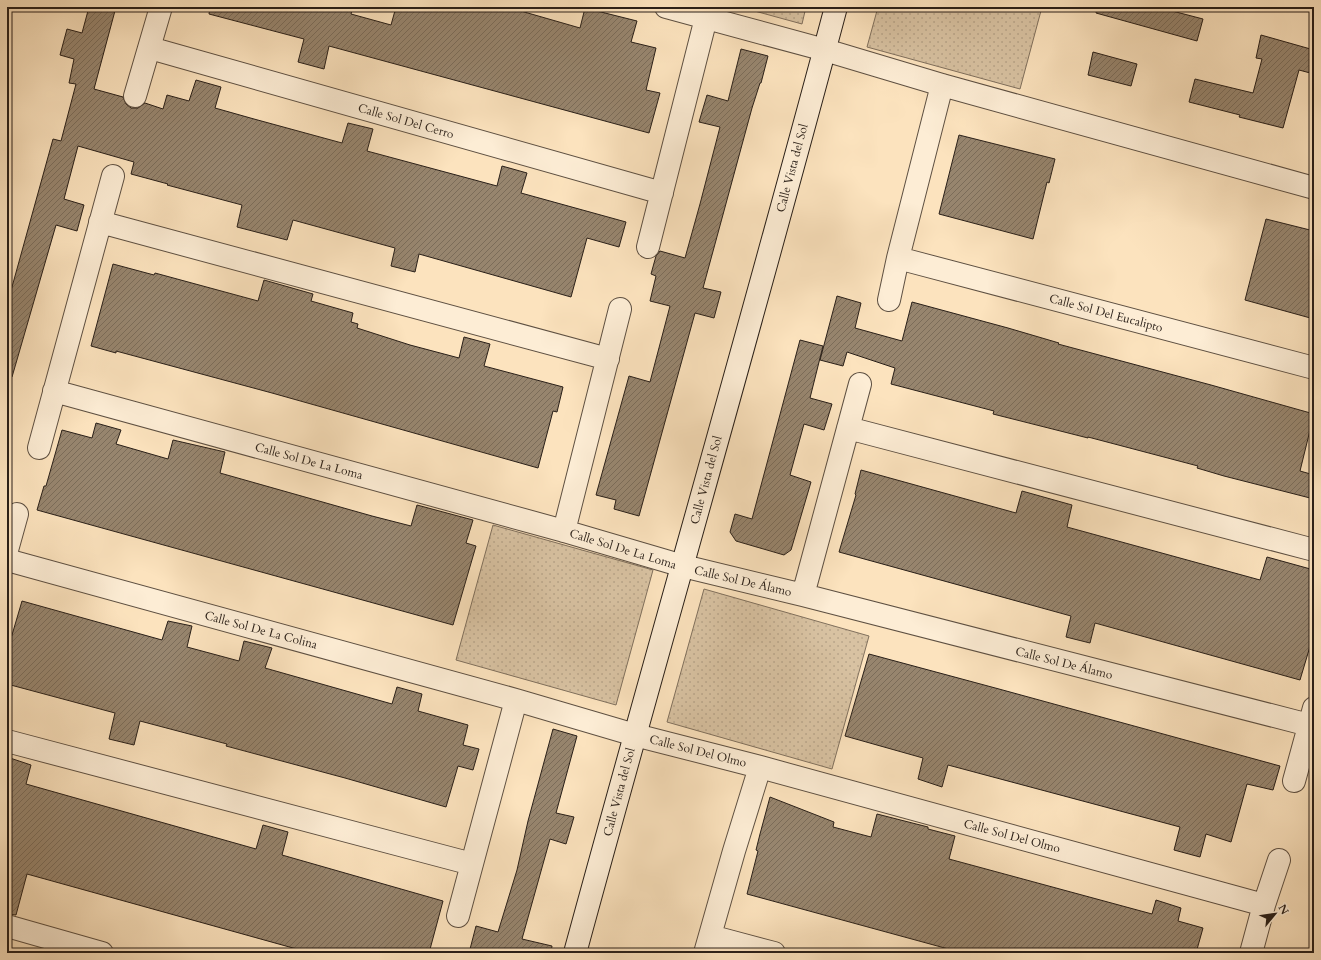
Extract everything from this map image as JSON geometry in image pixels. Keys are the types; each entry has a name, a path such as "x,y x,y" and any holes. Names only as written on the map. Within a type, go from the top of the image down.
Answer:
{"street":[{"path":"135,96 161,7"},
{"path":"666,7 825,50 942,85 1314,188"},
{"name":"Calle Vista del Sol","path":"575,953 836,7"},
{"path":"648,247 706,18"},
{"name":"Calle Sol Del Cerro","path":"150,48 662,193"},
{"path":"889,300 898,258 942,85"},
{"path":"39,448 113,176"},
{"path":"100,222 608,359"},
{"name":"Calle Sol Del Eucalipto","path":"898,258 1314,368"},
{"name":"Calle Sol De La Loma","path":"564,531 620,309"},
{"name":"Calle Sol De Álamo","path":"803,595 860,384"},
{"name":"Calle Sol De La Loma","path":"54,391 564,531 683,566"},
{"path":"848,428 1314,550"},
{"path":"7,550 17,514"},
{"name":"Calle Sol De La Colina","path":"7,560 516,700 635,735"},
{"name":"Calle Sol De Álamo","path":"683,566 1312,716"},
{"path":"458,916 516,700"},
{"path":"1294,781 1312,716"},
{"name":"Calle Sol Del Olmo","path":"635,735 760,767 1264,905"},
{"path":"7,741 472,864"},
{"name":"Calle Sol Del Olmo","path":"760,767 734,851 708,945 774,953"},
{"path":"1251,953 1264,905 1279,860"},
{"path":"7,926 102,953"}],"shaded area":[{"path":"740,7 806,7 802,24"},
{"path":"878,7 1042,7 1020,89 867,47"},
{"path":"493,525 653,570 616,705 456,660"},
{"path":"704,589 869,636 832,769 667,722"}],"building":[{"path":"89,7 116,7 94,89 123,97 126,104 131,108 138,108 145,103 163,109 167,95 189,101 196,80 221,87 215,108 254,119 342,143 348,123 373,129 367,151 497,186 502,166 527,173 521,193 626,222 619,247 587,238 571,297 419,254 415,272 391,266 395,248 293,220 287,240 237,227 242,205 131,174 134,162 78,146 64,199 84,205 77,231 56,225 12,377 7,376 7,305 53,139 61,141 76,84 69,83 74,59 60,55 67,29 82,33"},
{"path":"210,7 353,7 351,14 391,25 396,7 507,7 580,28 585,8 637,21 631,42 656,48 646,90 660,93 649,133 329,46 324,69 298,62 304,39 209,14"},
{"path":"1097,7 1157,7 1203,19 1197,41 1096,13"},
{"path":"1261,35 1314,50 1314,74 1299,70 1283,128 1189,102 1195,79 1253,93 1262,59 1256,58"},
{"path":"741,49 768,56 761,83 752,108 703,288 721,292 714,318 695,313 639,516 614,509 616,500 596,495 629,376 650,382 670,306 650,301 656,276 651,274 656,256 660,251 685,258 700,204 720,127 699,122 707,95 728,101"},
{"path":"1093,52 1137,64 1131,86 1088,75"},
{"path":"959,135 1055,159 1049,183 1047,182 1033,239 939,214"},
{"path":"1266,219 1314,231 1314,319 1245,300"},
{"path":"113,264 154,275 155,273 258,301 264,280 313,294 311,301 353,313 351,322 358,324 357,328 410,345 459,358 464,337 490,344 484,366 563,387 557,412 553,411 538,468 272,393 116,351 116,353 91,346"},
{"path":"837,296 861,303 855,328 902,341 912,302 1008,328 1059,343 1058,344 1314,414 1300,471 1314,475 1314,499 1224,476 1197,468 1198,466 993,414 994,411 891,384 895,368 847,352 843,366 820,360"},
{"path":"800,340 823,346 810,398 832,404 824,430 804,424 790,475 811,482 791,550 784,555 736,541 730,532 735,514 752,519"},
{"path":"96,423 121,430 116,444 168,459 173,440 225,452 220,473 372,516 411,526 417,505 473,520 466,543 476,546 453,625 37,510 44,486 46,486 62,430 92,438"},
{"path":"861,470 1016,513 1022,491 1072,505 1067,527 1260,580 1267,557 1314,570 1314,633 1300,680 1095,623 1090,643 1066,637 1071,616 839,552 856,495"},
{"path":"22,601 162,640 168,621 192,626 187,647 239,661 244,641 272,648 265,668 392,704 397,687 422,694 418,711 468,725 463,745 479,749 473,770 458,766 446,807 226,746 227,744 140,721 134,745 109,739 115,713 7,684 7,652"},
{"path":"869,654 1280,766 1273,790 1247,784 1231,842 1206,834 1200,857 1174,850 1180,827 948,765 942,787 918,779 923,758 845,736"},
{"path":"553,729 577,736 556,813 574,817 566,844 550,839 522,939 552,946 551,953 469,953 476,926 498,932 517,870 528,821"},
{"path":"7,757 31,765 26,784 256,849 263,825 288,832 282,855 443,901 429,953 311,953 27,874 16,915 7,914"},
{"path":"770,797 834,822 833,827 871,837 877,814 928,827 928,829 955,836 949,859 1152,914 1156,900 1181,908 1178,921 1203,928 1196,953 963,953 747,894 758,851 756,850"}]}
